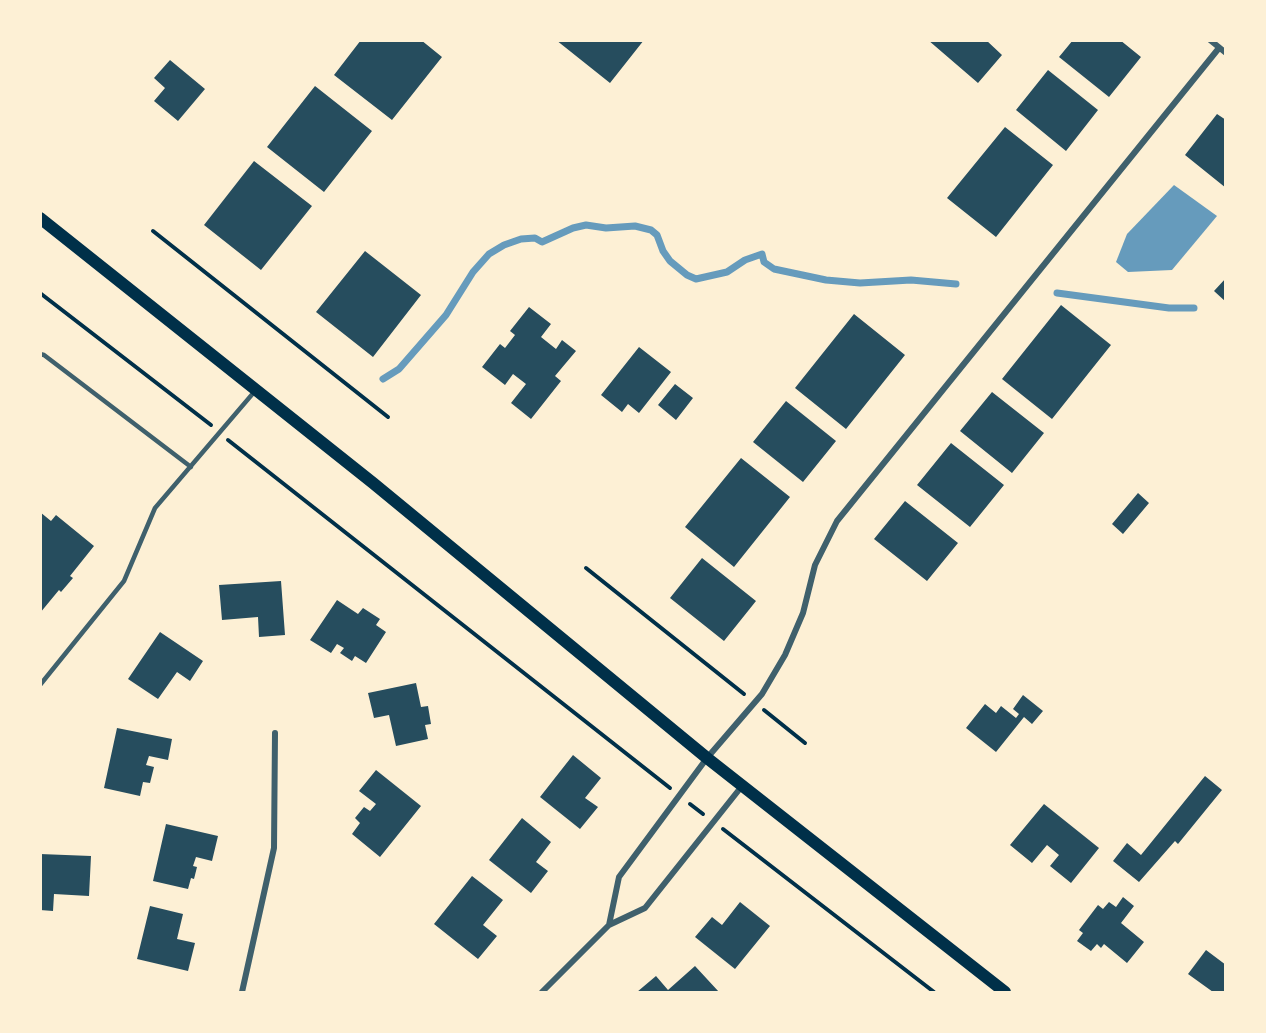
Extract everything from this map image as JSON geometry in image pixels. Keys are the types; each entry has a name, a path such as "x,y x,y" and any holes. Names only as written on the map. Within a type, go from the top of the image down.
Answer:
{"main road":[{"path":"40,218 372,483 707,758 1005,993"}],"street":[{"path":"1210,40 1226,53"},
{"path":"609,925 619,877 707,758 754,703 785,655 803,613 815,565 837,521 1219,48"},
{"path":"242,993 274,848 275,733"},
{"path":"542,993 609,925 645,908 742,786"}],"lane":[{"path":"40,354 191,467"},
{"path":"40,685 124,580 155,508 256,390"}],"path":[{"path":"153,231 388,417"},
{"path":"40,293 933,993"},
{"path":"586,568 806,743"}],"water":[{"path":"1174,185 1217,216 1172,270 1128,272 1116,262 1127,234"}],"building":[{"path":"361,40 421,40 442,57 392,120 334,75"},
{"path":"556,40 644,40 610,83"},
{"path":"928,40 986,40 1002,55 978,83"},
{"path":"1073,40 1120,40 1141,57 1109,97 1059,57"},
{"path":"170,60 205,89 178,121 154,101 165,88 154,78"},
{"path":"1048,70 1098,110 1066,151 1016,110"},
{"path":"315,86 372,131 324,192 267,147"},
{"path":"1217,114 1226,120 1226,188 1185,155"},
{"path":"1005,127 1053,165 996,237 947,198"},
{"path":"254,161 312,206 261,270 204,225"},
{"path":"365,251 421,295 373,357 316,312"},
{"path":"1226,278 1226,302 1214,291"},
{"path":"1061,305 1111,345 1052,419 1002,379"},
{"path":"529,307 551,324 541,337 556,349 562,340 576,351 555,376 561,381 531,419 511,403 526,384 513,374 505,385 482,367 500,344 505,348 515,335 510,331"},
{"path":"854,314 905,355 846,429 795,388"},
{"path":"639,347 671,372 639,413 628,404 622,412 601,395"},
{"path":"675,384 693,398 676,420 658,405"},
{"path":"992,392 1044,433 1012,473 960,431"},
{"path":"786,401 836,441 803,482 753,442"},
{"path":"951,443 1004,485 970,527 917,485"},
{"path":"741,458 790,497 734,567 685,527"},
{"path":"1138,493 1149,503 1123,534 1112,524"},
{"path":"905,501 958,543 927,581 874,539"},
{"path":"40,512 51,521 56,515 94,546 70,576 73,578 61,592 59,590 40,613"},
{"path":"702,558 756,601 724,641 670,598"},
{"path":"281,581 285,635 259,637 258,617 222,620 219,585"},
{"path":"337,600 358,614 363,608 380,619 376,625 386,632 366,663 355,656 352,661 340,653 344,648 337,644 331,653 310,640"},
{"path":"160,632 203,661 190,681 177,672 158,699 128,679"},
{"path":"416,683 421,707 428,706 431,724 425,725 428,739 396,746 389,715 374,718 368,693"},
{"path":"1023,695 1043,711 1032,724 1024,717 996,752 966,728 985,704 996,713 1001,706 1016,718 1019,714 1013,709"},
{"path":"117,728 172,739 168,760 149,756 146,765 154,767 150,783 143,782 140,796 104,788"},
{"path":"573,755 601,778 585,798 598,807 580,829 540,797"},
{"path":"376,770 421,806 380,857 352,834 360,823 355,818 364,807 370,811 376,804 359,791"},
{"path":"1205,776 1222,790 1178,844 1175,841 1139,882 1113,861 1127,843 1141,855"},
{"path":"1044,804 1099,848 1071,883 1050,866 1059,855 1047,845 1032,863 1010,845"},
{"path":"522,818 551,842 536,862 548,871 531,893 489,860"},
{"path":"166,824 218,836 212,861 196,857 193,866 197,867 194,879 191,878 188,889 153,881"},
{"path":"40,854 91,856 89,896 54,894 53,911 40,910"},
{"path":"472,876 503,900 483,925 497,936 478,959 434,924"},
{"path":"1123,897 1134,906 1121,923 1144,942 1127,963 1104,944 1101,948 1097,944 1091,951 1077,941 1083,933 1079,930 1098,905 1103,909 1109,902 1116,907"},
{"path":"740,902 770,926 735,969 695,937 712,917 722,925"},
{"path":"150,906 183,914 177,939 195,943 188,971 137,959"},
{"path":"1206,950 1226,965 1226,992 1213,992 1188,974"},
{"path":"695,966 719,992 637,992 656,976 668,990"}],"waterway":[{"path":"383,379 399,369 446,315 473,272 489,254 521,239 535,238 542,242 573,228 586,225 606,228 635,226 651,230 657,235 670,261 687,275 696,279 727,272 745,260 762,254 764,262 774,269 826,280 860,283 911,280 956,284"},
{"path":"1057,293 1169,308 1194,308"}]}
